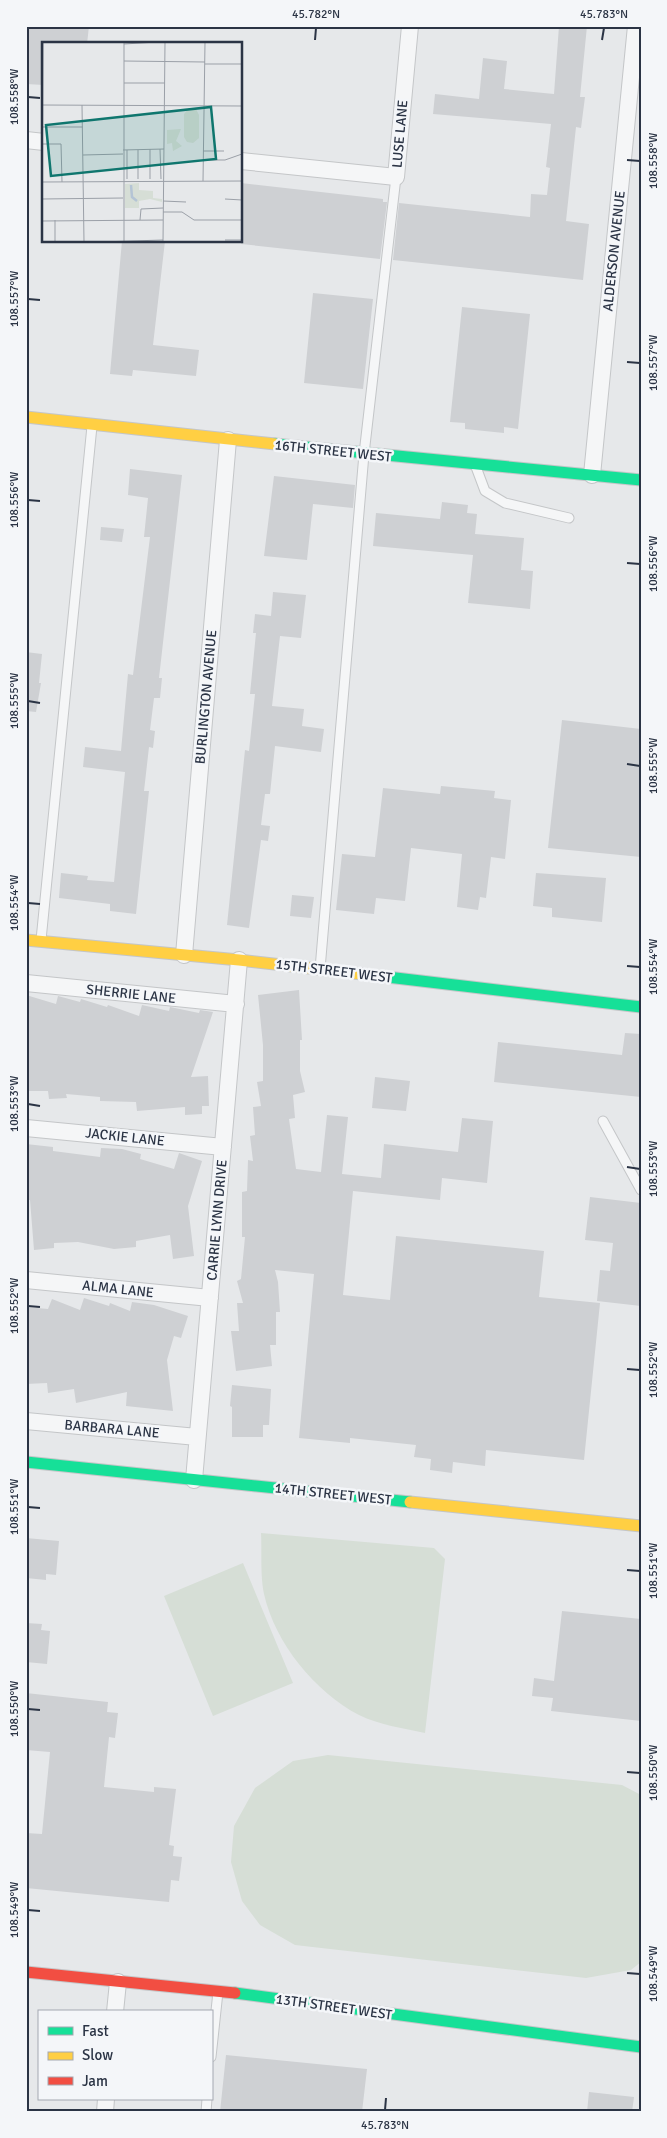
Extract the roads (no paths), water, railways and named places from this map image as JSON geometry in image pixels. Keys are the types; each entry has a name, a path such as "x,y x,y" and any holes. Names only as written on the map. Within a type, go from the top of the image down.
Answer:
{"street":[{"name":"LUSE LANE","path":"242,161 396,176 410,26"},
{"name":"ALDERSON AVENUE","path":"592,475 636,26"},
{"path":"26,140 42,142"},
{"name":"16TH STREET WEST","path":"26,417 364,454 641,480"},
{"name":"BURLINGTON AVENUE","path":"184,955 228,440"},
{"name":"15TH STREET WEST","path":"26,940 240,960 641,1007"},
{"name":"CARRIE LYNN DRIVE","path":"194,1480 240,960"},
{"name":"SHERRIE LANE","path":"26,983 236,1004"},
{"name":"JACKIE LANE","path":"26,1128 223,1147"},
{"name":"ALMA LANE","path":"26,1280 210,1298"},
{"name":"BARBARA LANE","path":"26,1421 197,1437"},
{"name":"14TH STREET WEST","path":"26,1462 641,1526"},
{"name":"13TH STREET WEST","path":"26,1972 218,1991 641,2047"},
{"path":"115,2010 118,1982"}],"lane":[{"path":"320,969 364,454 396,176"},
{"path":"41,941 92,423"},
{"path":"475,465 485,491 505,503 570,518"},
{"path":"603,1121 641,1190"},
{"path":"212,2048 218,1991"}]}
